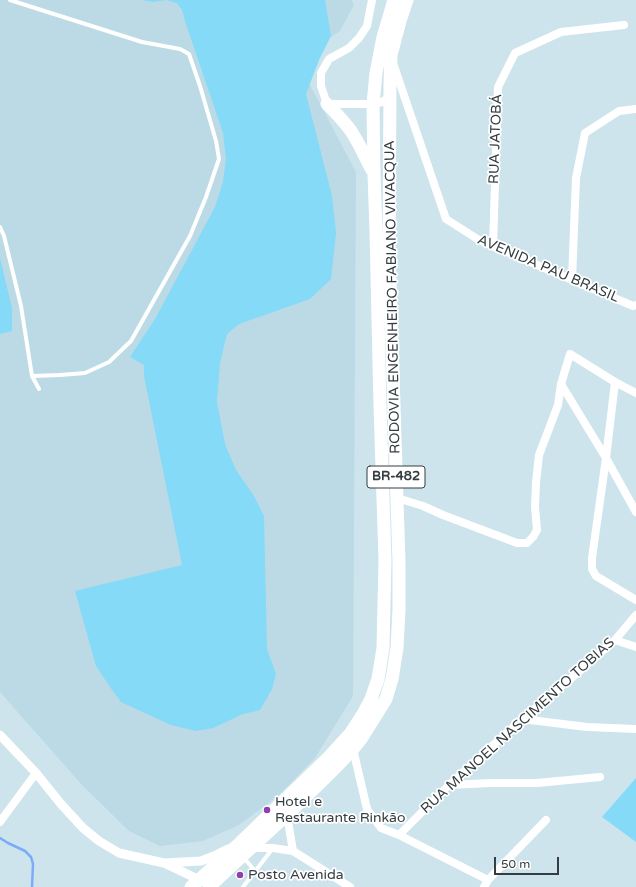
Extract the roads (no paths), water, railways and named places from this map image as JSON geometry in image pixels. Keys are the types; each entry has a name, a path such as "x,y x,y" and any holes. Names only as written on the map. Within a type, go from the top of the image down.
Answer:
{"highway":[{"name":"RODOVIA ENGENHEIRO FABIANO VIVACQUA","path":"244,849 350,734 371,699 378,679 383,648 385,560 372,104 377,66 383,37 394,0"},
{"name":"RODOVIA ENGENHEIRO FABIANO VIVACQUA","path":"203,883 287,815 353,748 361,739 386,699 392,679 397,648 399,562 389,253 390,97 391,55 407,0"},
{"path":"327,104 350,130 374,174"},
{"path":"376,232 389,253"},
{"path":"380,406 395,406"},
{"path":"385,560 399,562"}],"street":[{"path":"366,0 370,9"},
{"path":"372,0 367,26 359,38 349,48 329,60 321,74 321,86 327,104 372,104 382,102 390,97"},
{"name":"RUA JATOBÁ","path":"493,247 498,87 515,53 561,32 624,25"},
{"name":"AVENIDA PAU BRASIL","path":"391,55 446,219 493,247 633,306 636,305"},
{"path":"572,280 576,178 586,133 619,110 636,109"},
{"path":"397,498 422,506 517,544 527,543 533,537 536,530 536,482 539,456 558,404 561,384 570,354 615,382 636,393"},
{"path":"615,382 592,558 592,570 596,576 636,600"},
{"path":"561,384 606,458 636,512"},
{"name":"RUA MANOEL NASCIMENTO TOBIAS","path":"399,835 449,785 522,719 615,640 636,615"},
{"path":"615,640 636,647"},
{"path":"522,719 587,727 636,729"},
{"path":"0,735 36,773 83,828 99,840 119,853 164,863 203,883"},
{"path":"353,748 367,809 381,828 399,835 486,884 546,820"},
{"path":"0,822 36,773"},
{"path":"449,785 537,783 600,777"},
{"path":"287,815 293,851"},
{"path":"164,863 201,861 214,856 244,849 273,848 293,851 350,887"},
{"path":"201,861 203,883"}],"lane":[{"path":"10,0 142,42 180,49 189,54 216,141 219,159 206,197 190,236 131,341 110,362 85,372 32,376"},
{"path":"0,227 4,236 21,306 32,376 39,389"},
{"path":"243,887 273,848"},
{"path":"244,849 256,872"}],"waterway":[{"path":"0,838 25,851 31,857 33,864 32,887"}],"place":[{"name":"Hotel e Restaurante Rinkão","path":"267,810"},
{"name":"Posto Avenida","path":"240,875"}]}
